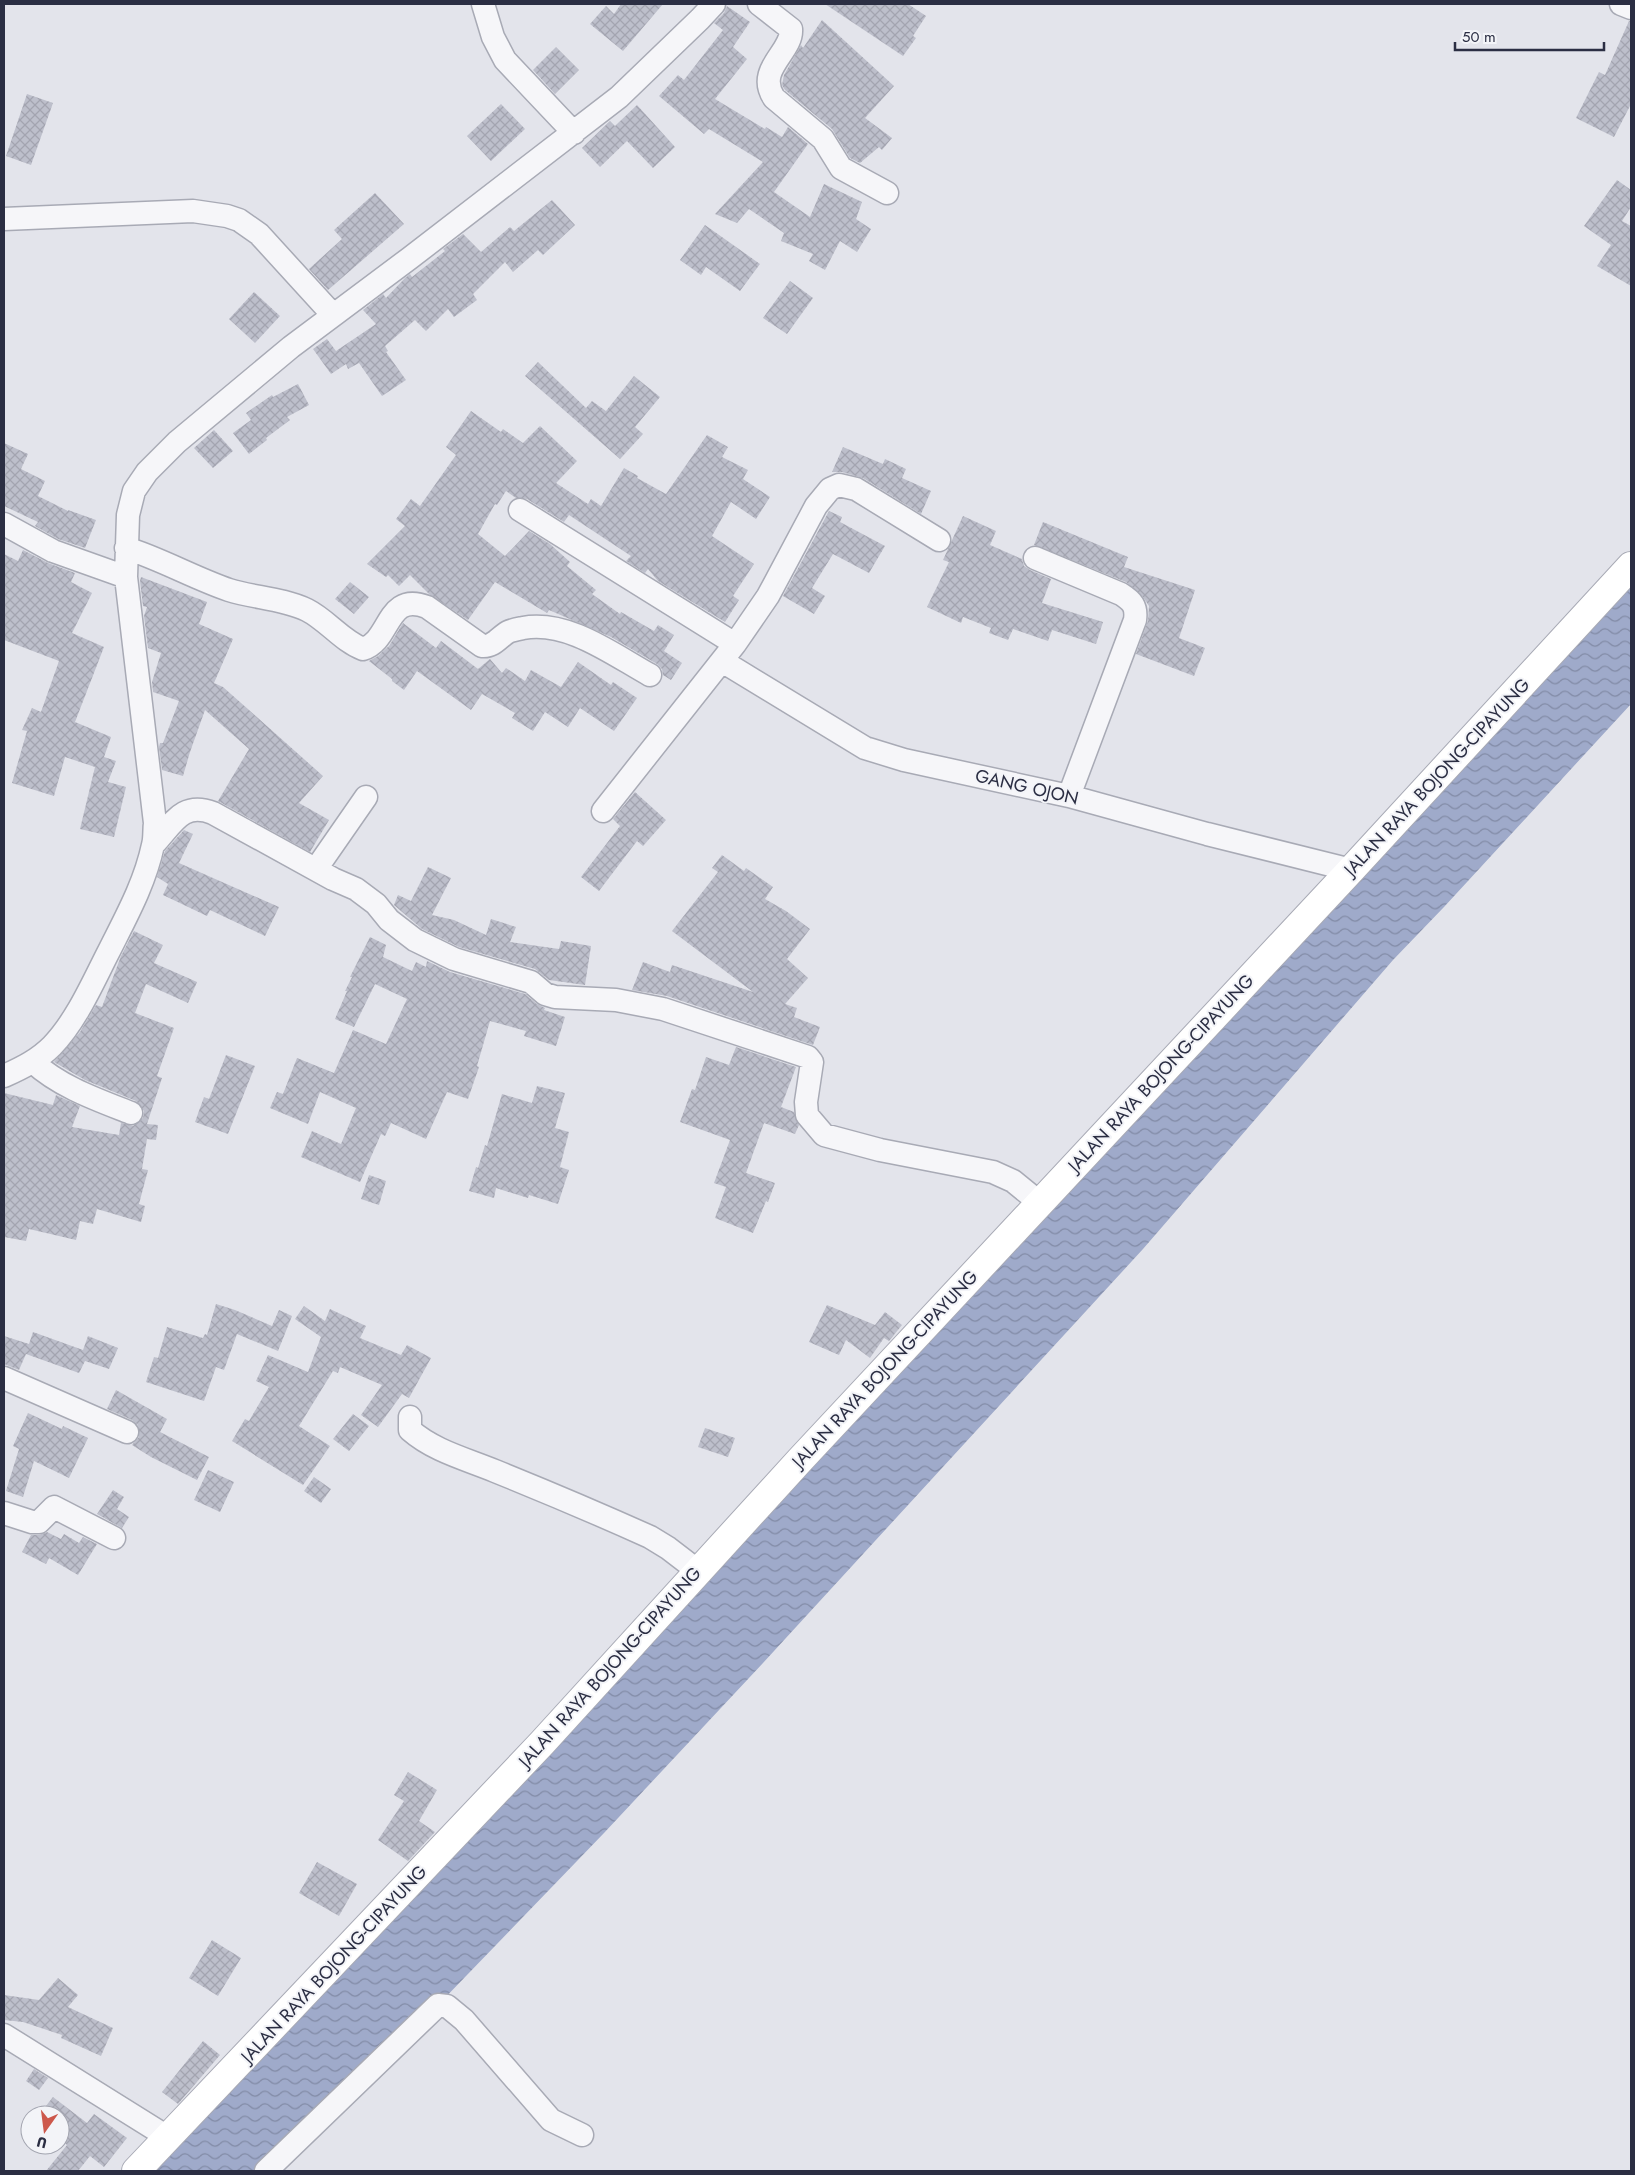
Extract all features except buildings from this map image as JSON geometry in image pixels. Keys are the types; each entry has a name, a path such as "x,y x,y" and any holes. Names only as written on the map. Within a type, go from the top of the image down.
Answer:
{"street":[{"path":"483,4 493,37 505,60 574,133"},
{"path":"4,1076 33,1062 53,1045 68,1024 92,984 141,885 154,844 155,822 126,577 126,548 130,502 134,491 147,472 177,442 291,347 619,97 714,4"},
{"path":"759,4 791,29 791,34 776,59 769,80 768,89 774,98 823,140 841,168 887,193"},
{"path":"1621,4 1631,8"},
{"path":"4,219 193,211 227,216 239,220 260,234 333,316"},
{"path":"603,811 728,652 768,596 816,506 830,489 839,485 856,489 939,540"},
{"name":"GANG OJON","path":"520,510 865,748 904,760 1068,796 1235,842 1351,870"},
{"path":"4,524 53,551 126,577"},
{"path":"126,548 227,589 286,602 306,610 322,619 348,641 363,650 374,642 401,607 407,604 418,604 427,608 482,646 492,645 508,632 525,628 541,627 563,630 580,636 650,675"},
{"path":"1035,558 1121,594 1133,602 1136,612 1135,620 1068,796"},
{"name":"JALAN RAYA BOJONG-CIPAYUNG","path":"136,2171 536,1750 698,1572 1631,566"},
{"path":"316,869 366,797"},
{"path":"154,844 183,814 191,809 204,809 356,889 376,904 390,920 415,940 463,962 531,982 545,994 568,999 616,1000 664,1009 808,1056 812,1062 806,1102 807,1115 824,1135 880,1150 993,1172 1013,1181 1040,1203"},
{"path":"33,1062 59,1082 131,1113"},
{"path":"4,1378 128,1432"},
{"path":"410,1417 410,1430 419,1438 458,1457 495,1470 650,1537 668,1548 698,1572"},
{"path":"4,1514 32,1522 39,1522 54,1506 114,1538"},
{"path":"266,2171 438,2005 448,2006 464,2020 551,2120 582,2135"},
{"path":"4,2036 169,2138"}],"water":[{"path":"1631,567 1631,704 1393,960 1143,1249 763,1663 604,1833 438,2005 266,2171 138,2171"}]}
